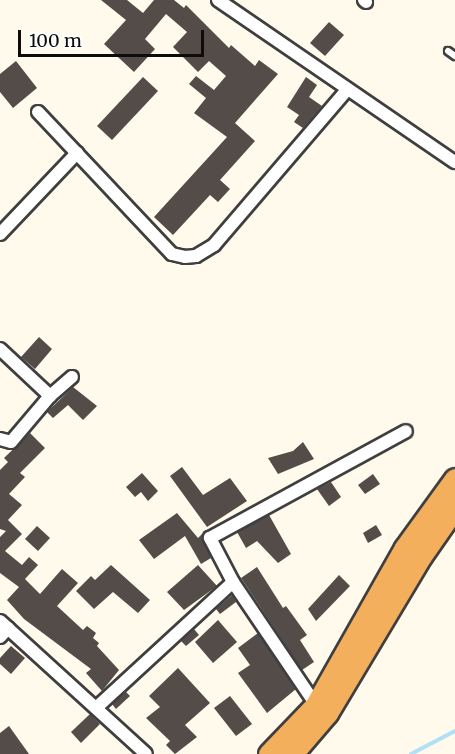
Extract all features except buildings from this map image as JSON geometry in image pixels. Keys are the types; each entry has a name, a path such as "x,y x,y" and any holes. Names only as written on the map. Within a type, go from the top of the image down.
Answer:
{"highway":[{"path":"292,746 405,548 455,479"},
{"path":"269,754 292,746 327,713 421,556 455,507"}],"street":[{"path":"218,0 455,162"},
{"path":"38,112 172,254 196,256 214,244 347,90"},
{"path":"0,234 77,153"},
{"path":"0,349 50,396"},
{"path":"0,439 11,442 50,396 72,377"},
{"path":"316,705 233,582 211,535 406,431"},
{"path":"96,708 233,582"},
{"path":"3,629 146,754"}],"lane":[{"path":"448,51 455,56"}],"waterway":[{"path":"411,754 455,731"}]}
